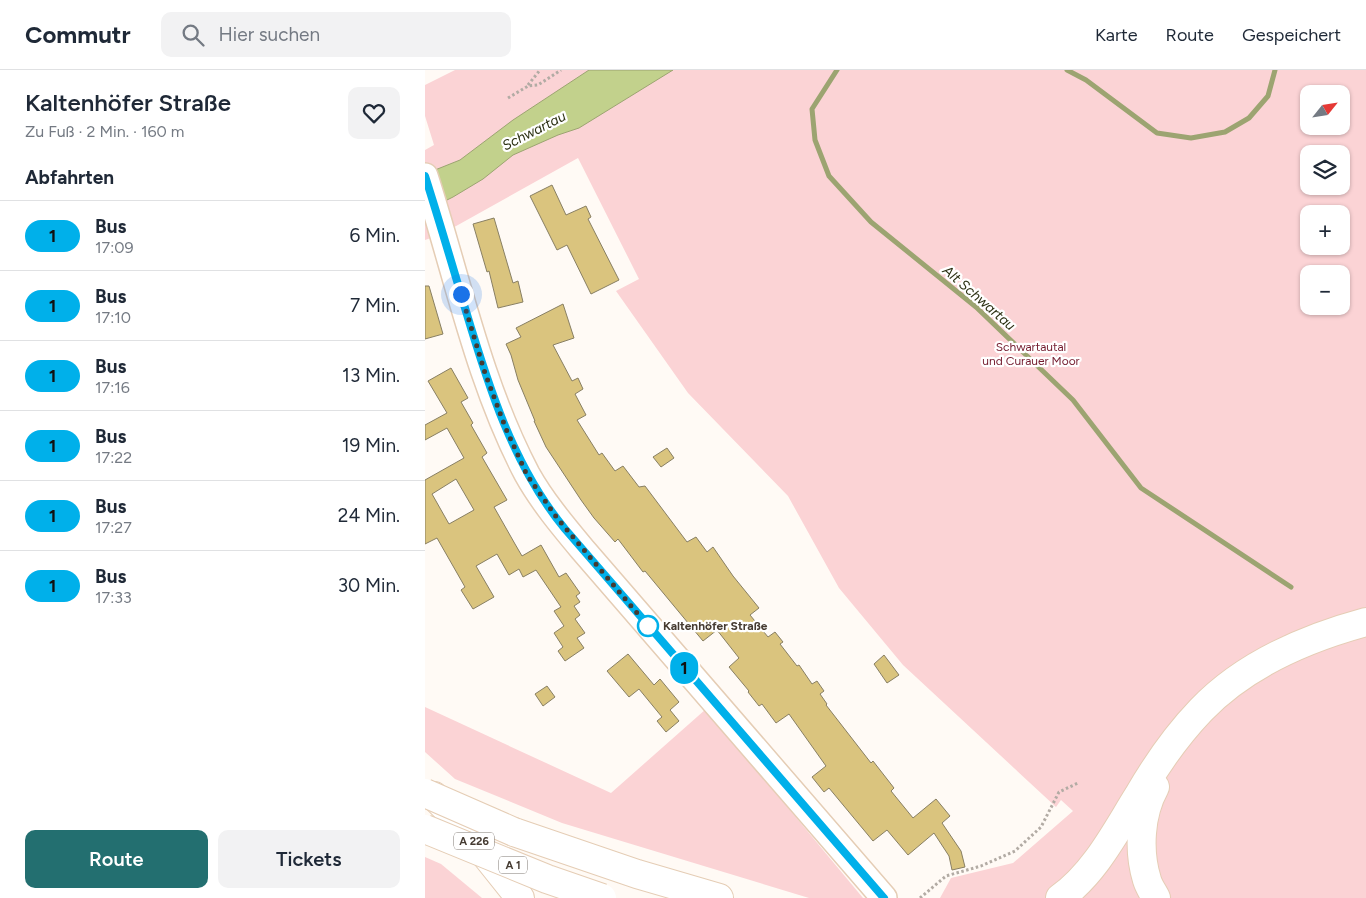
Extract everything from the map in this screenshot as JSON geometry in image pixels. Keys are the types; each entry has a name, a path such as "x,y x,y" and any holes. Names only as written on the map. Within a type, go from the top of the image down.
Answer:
{"highway":[{"path":"1060,898 1093,865 1174,741 1202,709 1242,675 1295,646 1337,630 1366,622"},
{"path":"1156,898 1147,882 1141,857 1143,818 1153,792 1175,755 1197,727 1242,688 1293,657 1337,640 1366,633"},
{"name":"A 226","path":"425,788 456,818 520,898"},
{"path":"425,793 514,832 637,874 719,898"},
{"name":"A 1","path":"425,829 547,879 602,898"}],"street":[{"path":"425,176 480,358 506,429 527,475 562,524 884,898"}],"path":[{"path":"508,98 527,86 540,70"},
{"path":"527,86 538,85 561,70"},
{"path":"920,898 946,876 981,866 1015,851 1041,827 1059,792 1078,783"}],"green space":[{"name":"Schwartautal und Curauer Moor","path":"455,70 1366,70 1366,898 940,898 951,878 1013,863 1073,811 1061,800 1056,807 903,665 839,588 788,496 688,393 616,291 639,279 578,158 440,235 425,240 425,150 434,145 425,116 425,85"},
{"path":"425,707 611,793 706,709 863,898 809,898 562,823 455,779 425,752"},
{"path":"425,857 441,864 482,898 425,898"}],"water":[{"name":"Schwartau","path":"589,70 673,70 579,128 513,155 483,179 425,211 425,174 460,160 513,120"}],"building":[{"path":"552,185 566,215 586,206 591,217 588,219 619,280 591,294 567,245 557,250 530,196"},
{"path":"494,218 513,283 518,281 523,302 498,308 489,271 487,272 473,224"},
{"path":"425,286 429,286 443,334 425,339"},
{"path":"563,304 574,338 553,345 572,381 578,378 583,389 575,394 586,415 577,420 599,455 602,453 615,471 623,466 639,487 645,486 687,542 696,537 707,552 713,547 759,608 750,615 768,637 775,632 783,642 780,644 797,666 799,665 812,684 817,681 824,691 820,694 826,705 871,763 873,761 894,788 891,791 913,818 936,799 950,816 942,823 961,851 965,867 952,870 949,856 934,833 908,855 887,830 873,841 829,788 824,792 812,777 826,766 789,714 776,723 762,704 759,706 729,667 739,658 717,630 703,641 645,571 643,572 618,539 615,542 581,500 546,447 518,380 506,344 521,337 516,328"},
{"path":"451,368 468,398 461,402 473,423 471,425 487,453 482,457 507,500 494,507 515,544 522,556 541,545 559,577 566,573 580,593 576,596 580,602 574,606 580,615 575,619 585,633 577,638 584,648 565,661 558,651 563,647 554,633 564,626 554,611 561,607 536,570 523,577 519,569 509,575 497,554 476,566 494,597 473,609 461,590 465,587 437,538 425,544 425,480 464,458 447,428 425,440 425,425 447,413 428,381","holes":["456,479 474,510 449,524 432,494"]},
{"path":"667,448 674,458 661,467 653,457"},
{"path":"628,654 654,685 660,679 679,702 670,710 679,721 666,732 657,721 662,717 639,689 629,697 607,671"},
{"path":"884,655 899,675 887,683 874,664"},
{"path":"547,686 555,697 543,706 535,694"}],"waterway":[{"name":"Alt Schwartau","path":"837,70 812,109 815,140 829,176 871,222 976,307 1073,400 1141,488 1291,587"},
{"name":"Alt Schwartau","path":"1067,70 1086,80 1157,133 1191,138 1225,132 1249,118 1268,96 1275,70"}],"bus line":[{"name":"1","path":"425,176 480,358 506,429 527,475 565,529 884,898"}],"place":[{"name":"Kaltenhöfer Straße","path":"648,626"}],"route":[{"path":"461,294 485,373 506,429 527,475 557,518 648,626"}]}
